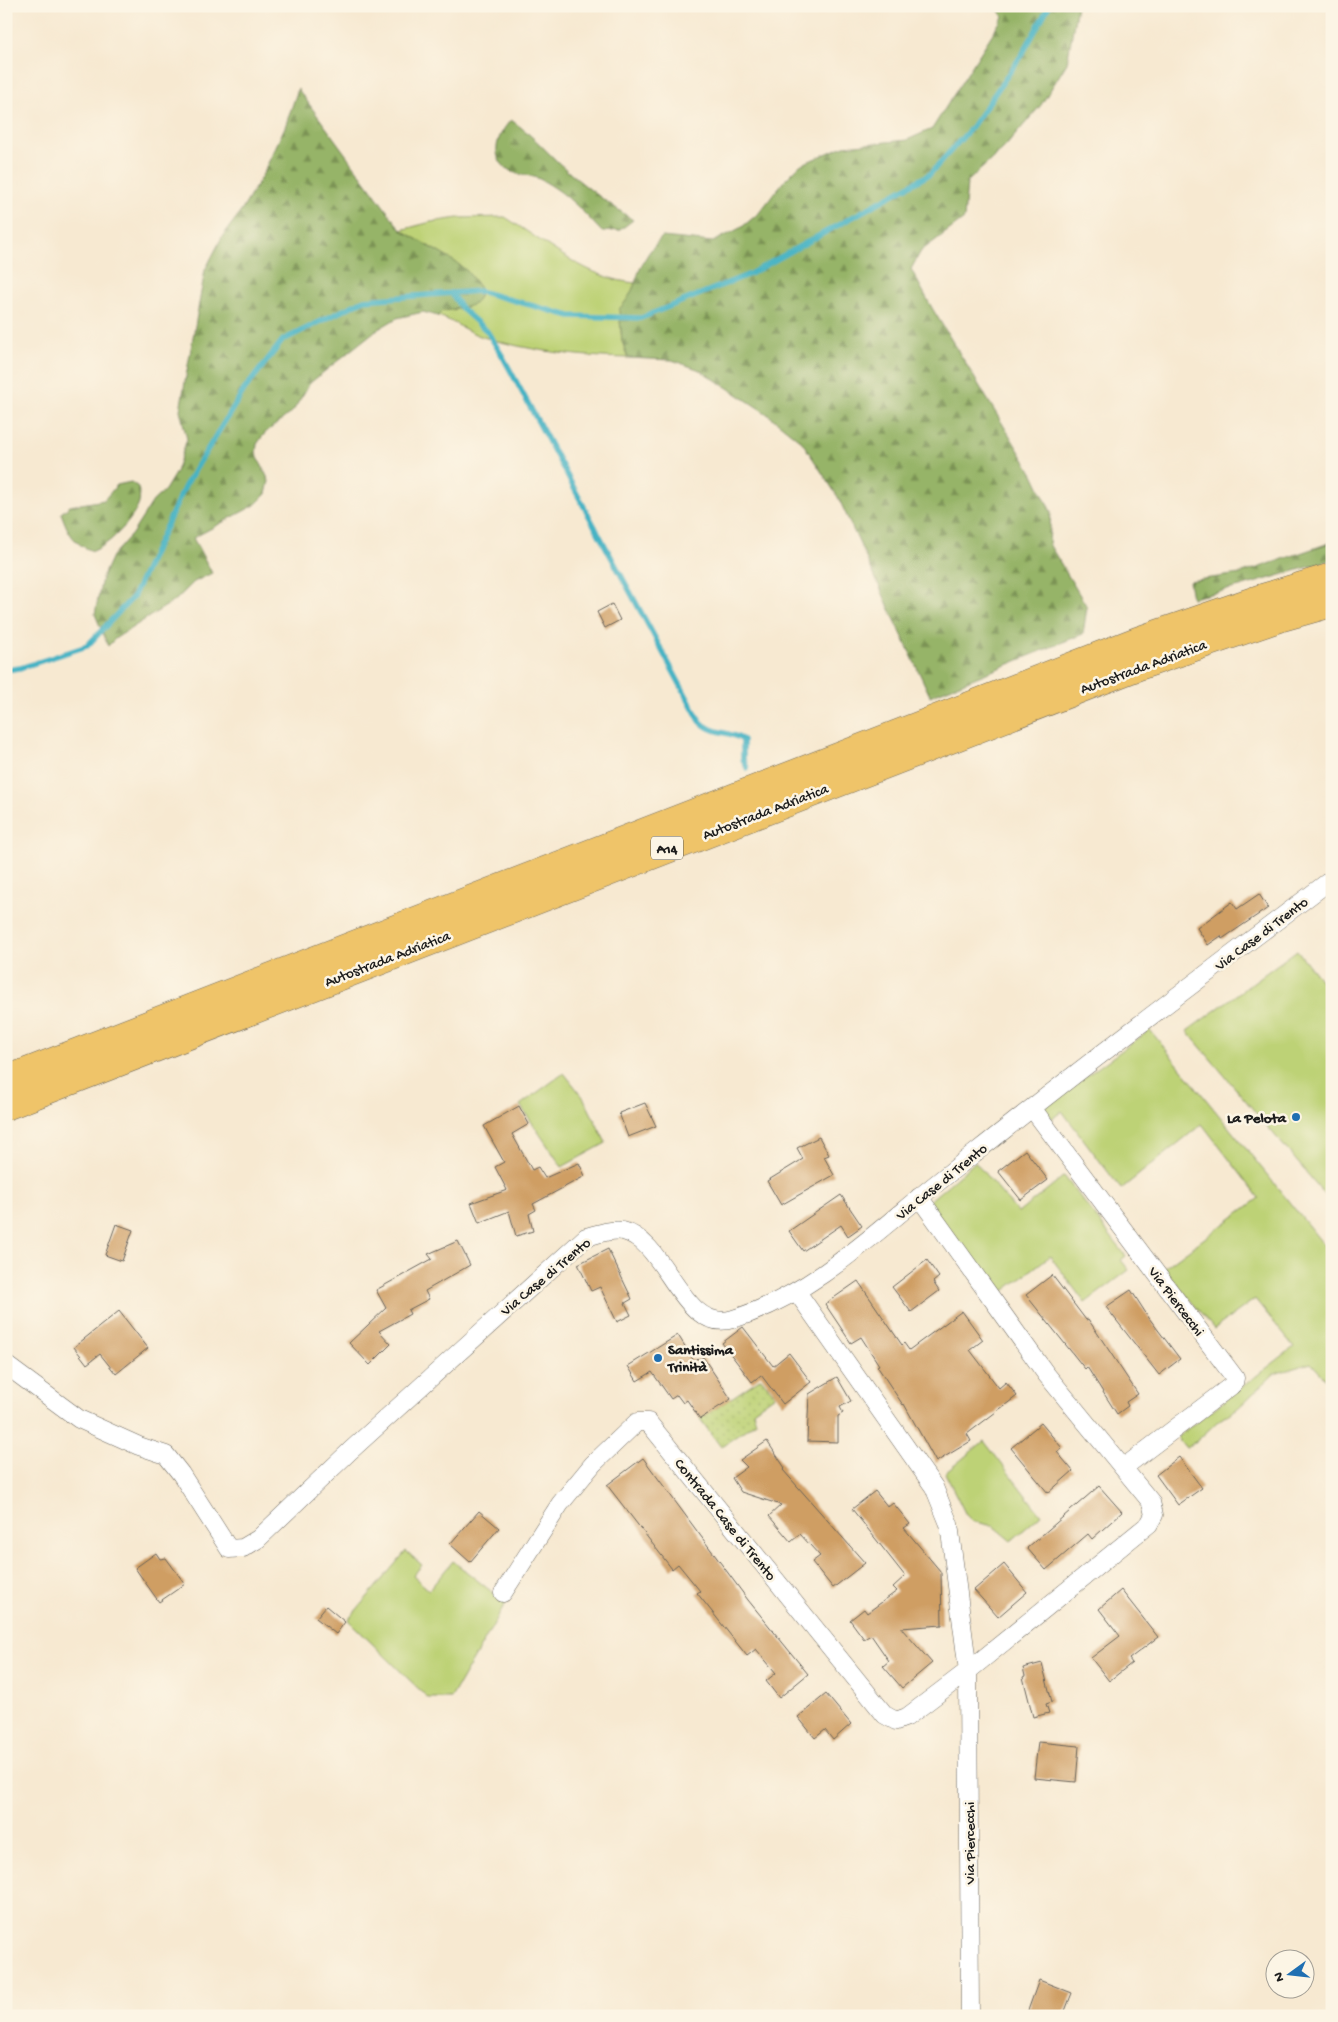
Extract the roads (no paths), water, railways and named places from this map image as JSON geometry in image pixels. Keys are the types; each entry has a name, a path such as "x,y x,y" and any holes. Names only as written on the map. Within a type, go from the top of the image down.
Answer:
{"highway":[{"name":"Autostrada Adriatica","path":"6,1080 1137,640 1259,599 1332,577"},
{"name":"Autostrada Adriatica","path":"6,1106 1139,666 1279,618 1332,603"}],"street":[{"name":"Via Case di Trento","path":"6,1365 79,1419 139,1446 166,1455 181,1474 229,1549 243,1548 258,1539 350,1451 586,1237 612,1231 621,1231 634,1237 646,1247 695,1309 706,1318 714,1321 732,1320 797,1292 880,1230 1032,1108 1332,879"},
{"name":"Via Piercecchi","path":"1032,1108 1235,1378 1231,1386 1122,1468"},
{"path":"919,1197 1046,1374 1150,1502 1154,1515 1148,1524 968,1671"},
{"name":"Via Piercecchi","path":"797,1292 934,1488 949,1524 968,1671 970,2016"},
{"name":"Contrada Case di Trento","path":"503,1593 560,1504 593,1464 637,1422 648,1422 885,1715 896,1721 907,1717 968,1671"}],"waterway":[{"path":"6,670 20,668 87,646 133,597 185,486 244,390 283,340 364,300 479,291 570,316 641,318 750,274 930,174 971,128 1023,53 1049,6"},
{"path":"451,293 462,309 487,331 503,357 700,721 715,731 743,740 743,750"},
{"path":"743,752 743,759 747,768"}],"place":[{"name":"La Pelota","path":"1296,1117"},
{"name":"Santissima Trinità","path":"658,1358"}]}
